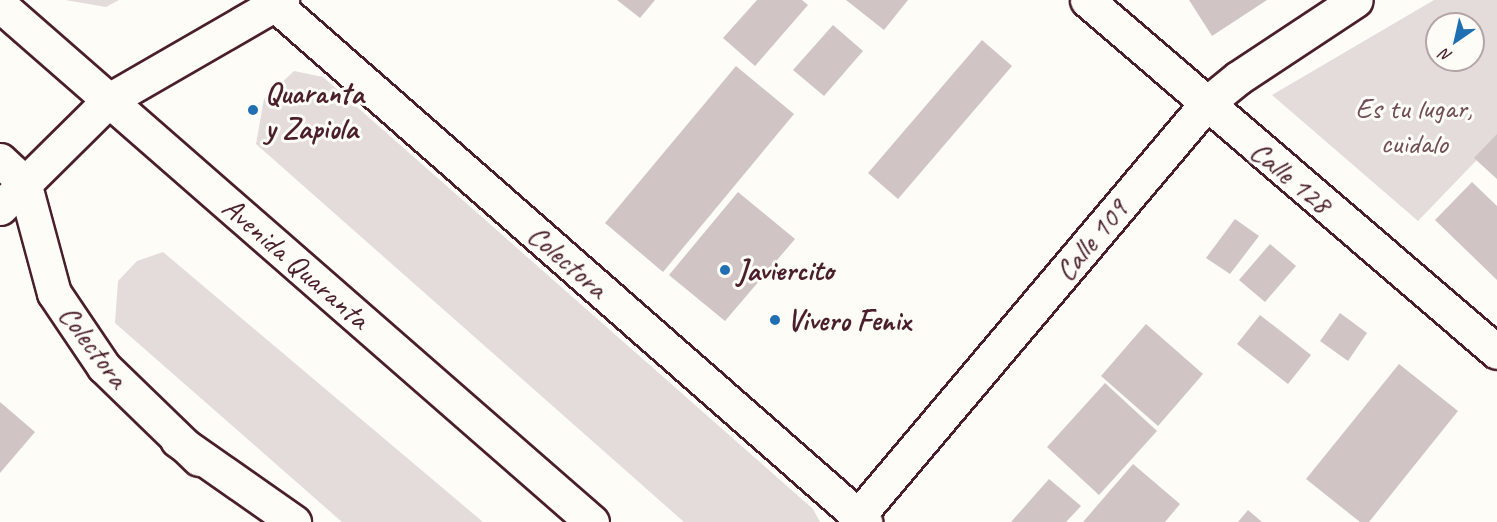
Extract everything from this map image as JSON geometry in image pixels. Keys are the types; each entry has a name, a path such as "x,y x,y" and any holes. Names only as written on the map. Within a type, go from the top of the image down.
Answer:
{"main road":[{"name":"Calle 128","path":"1087,0 1497,351"},
{"name":"Calle 109","path":"862,519 1206,104 1238,78 1356,0"},
{"path":"0,208 109,100 276,1"},
{"name":"Colectora","path":"276,1 862,519"},
{"name":"Avenida Quaranta","path":"0,5 592,522"},
{"path":"0,160 24,182"},
{"name":"Colectora","path":"24,182 54,293 104,368 177,440 270,522"},
{"path":"177,440 294,522"}],"green space":[{"path":"65,0 119,0 106,7"},
{"name":"Es tu lugar, cuidalo","path":"1434,0 1497,0 1497,139 1418,221 1272,95"},
{"path":"294,71 323,77 813,509 820,522 684,522 256,144 264,99"},
{"path":"163,252 483,522 342,522 115,323 118,281 137,261"}],"building":[{"path":"617,0 655,0 640,18"},
{"path":"757,0 802,0 808,5 755,66 723,38"},
{"path":"846,0 908,0 884,30"},
{"path":"1189,0 1267,0 1212,36"},
{"path":"833,25 863,51 824,96 793,70"},
{"path":"982,40 1012,66 898,199 868,173"},
{"path":"736,66 794,114 663,272 605,223"},
{"path":"1497,134 1497,179 1474,158"},
{"path":"1472,182 1497,206 1497,280 1435,220"},
{"path":"738,192 795,239 725,321 669,275"},
{"path":"1235,219 1259,236 1230,274 1206,258"},
{"path":"1270,244 1296,266 1265,302 1239,280"},
{"path":"1340,313 1367,333 1348,361 1320,341"},
{"path":"1260,315 1311,355 1288,384 1237,344"},
{"path":"1146,324 1203,374 1158,426 1101,376"},
{"path":"1399,364 1458,411 1369,522 1360,522 1306,479"},
{"path":"1105,383 1157,431 1099,495 1047,447"},
{"path":"0,402 35,432 0,473"},
{"path":"1133,464 1180,504 1165,522 1083,522"},
{"path":"1049,479 1081,506 1066,522 1011,522"},
{"path":"1248,510 1262,522 1238,522"}],"place":[{"name":"Quaranta y Zapiola","path":"253,110"},
{"name":"Javiercito","path":"725,270"},
{"name":"Vivero Fenix","path":"775,320"}]}
